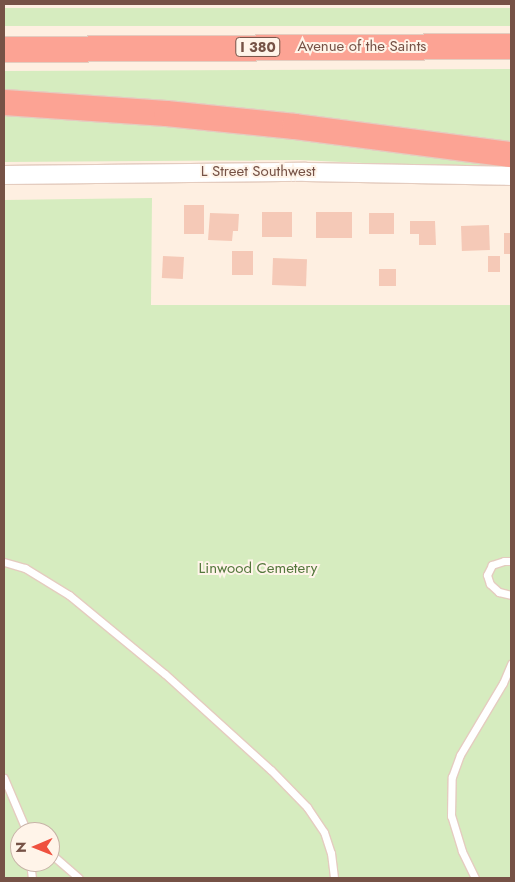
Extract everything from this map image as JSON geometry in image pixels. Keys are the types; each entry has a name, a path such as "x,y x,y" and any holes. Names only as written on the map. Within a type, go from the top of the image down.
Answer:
{"highway":[{"name":"Avenue of the Saints","path":"4,49 511,46"},
{"path":"4,102 166,113 294,126 511,154"}],"street":[{"name":"L Street Southwest","path":"4,175 306,172 511,176"}],"lane":[{"path":"511,561 492,565 488,575 490,584 499,592 511,595"},
{"path":"4,562 25,568 69,595 165,674 271,770 307,807 324,832 334,878"},
{"path":"476,878 462,850 451,816 452,778 460,755 503,683 511,664"},
{"path":"4,778 23,822"},
{"path":"60,862 79,878"}],"green space":[{"path":"4,8 511,8 511,26 4,26"},
{"path":"511,69 511,146 4,94 4,71"},
{"path":"4,109 69,113 511,161 511,170 300,160 4,162"},
{"name":"Linwood Cemetery","path":"152,198 151,305 511,305 511,878 4,878 4,200"}],"building":[{"path":"184,205 204,205 204,234 184,234"},
{"path":"262,212 292,212 292,237 262,237"},
{"path":"316,212 352,212 352,238 316,238"},
{"path":"210,213 239,214 238,231 233,231 232,241 208,240"},
{"path":"369,213 394,213 394,234 369,234"},
{"path":"410,221 435,221 436,245 419,245 419,234 410,234"},
{"path":"489,225 490,250 462,251 461,226"},
{"path":"504,233 511,233 511,254 504,254"},
{"path":"232,251 253,251 253,275 232,275"},
{"path":"163,256 184,257 183,279 162,278"},
{"path":"488,256 500,256 500,272 488,272"},
{"path":"273,258 307,259 306,286 272,285"},
{"path":"379,269 396,269 396,286 379,286"}]}
